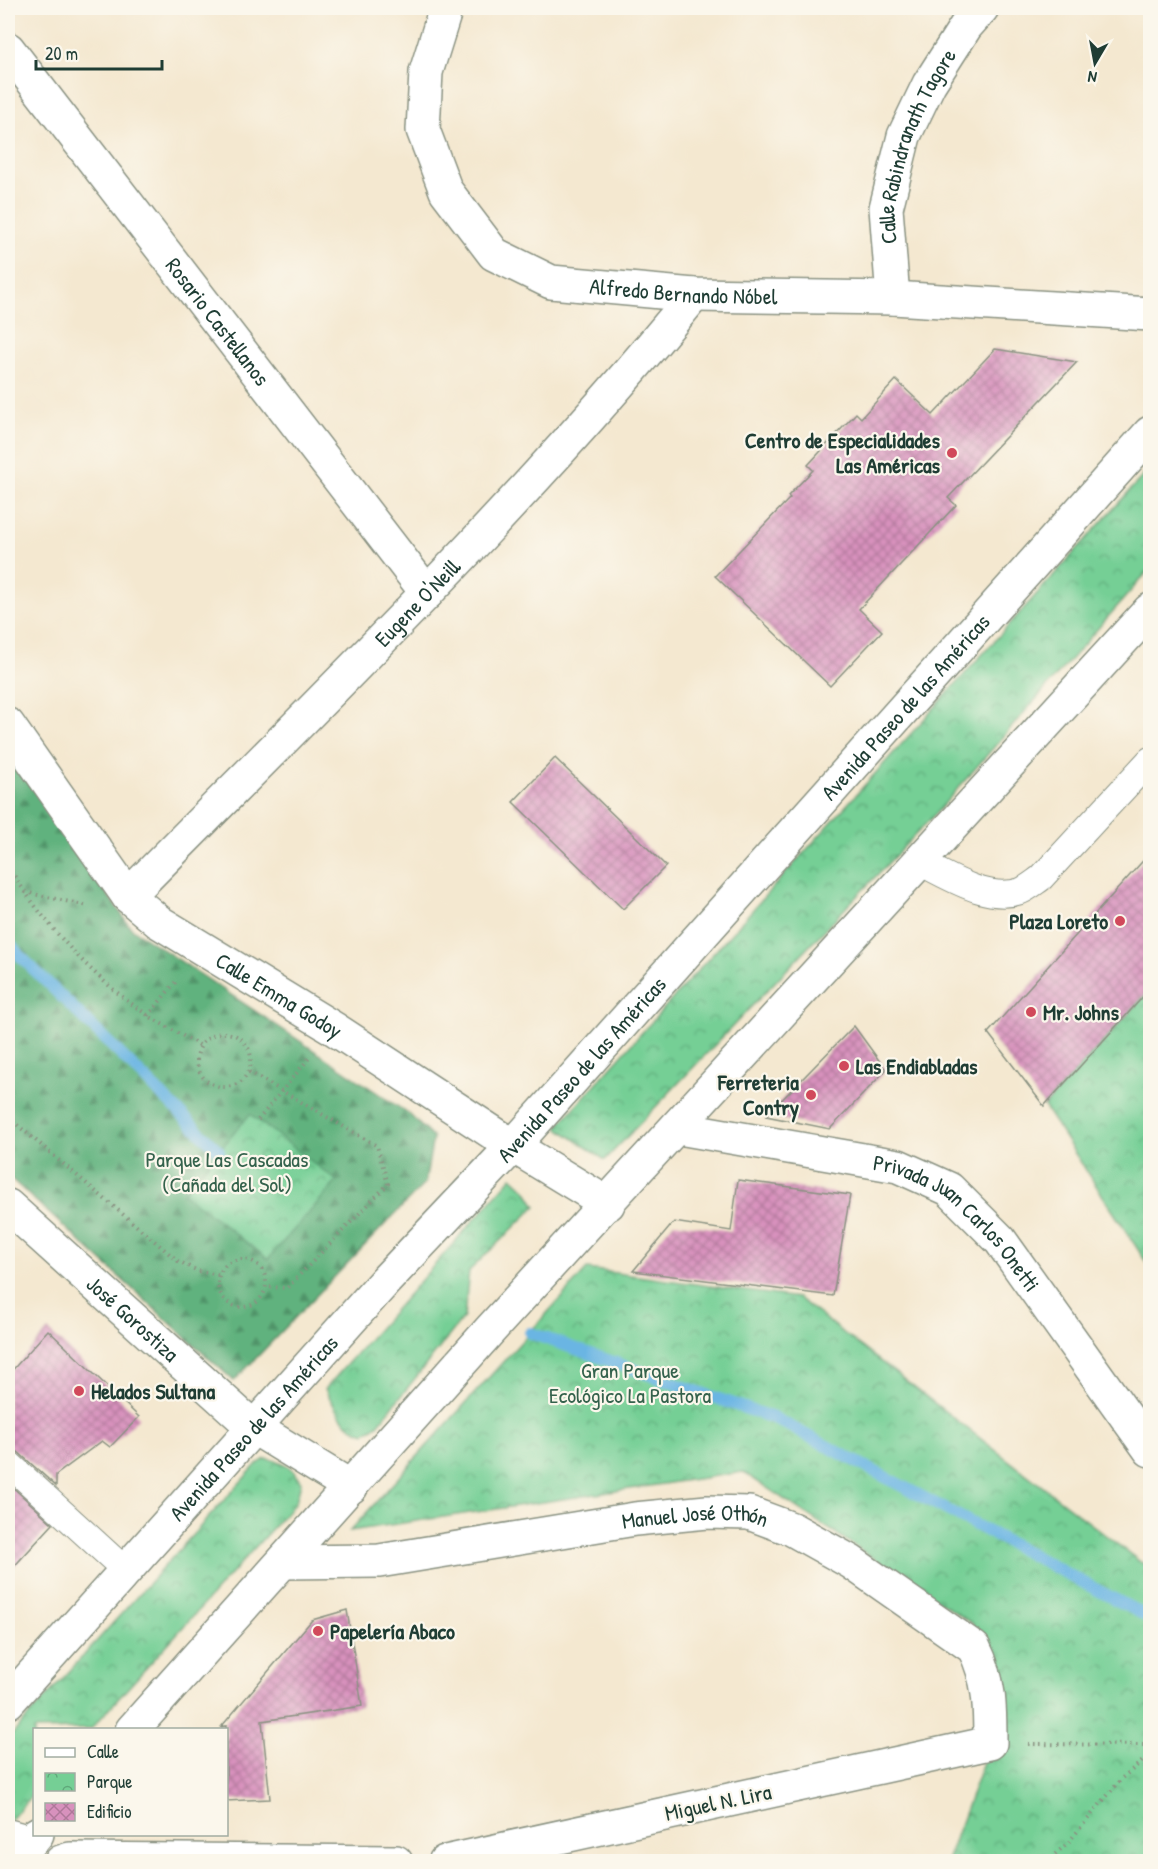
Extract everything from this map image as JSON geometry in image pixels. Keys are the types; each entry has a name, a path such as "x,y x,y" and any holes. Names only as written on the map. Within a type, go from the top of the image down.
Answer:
{"street":[{"name":"Alfredo Bernando Nóbel","path":"446,8 426,72 423,130 446,191 494,254 551,282 694,296 893,298 1150,314"},
{"name":"Calle Rabindranath Tagore","path":"893,298 886,208 904,136 929,84 966,26 982,8"},
{"name":"Rosario Castellanos","path":"8,50 427,593"},
{"name":"Eugene O'Neill","path":"128,896 427,593 634,369 694,296"},
{"name":"Avenida Paseo de las Américas","path":"8,1702 253,1427 513,1146 1150,433"},
{"path":"134,1728 491,1329 679,1128 1150,610"},
{"name":"Calle Emma Godoy","path":"8,725 128,896 159,922 201,950 333,1028 513,1146 608,1204"},
{"name":"Privada Juan Carlos Onetti","path":"679,1128 898,1166 949,1189 1000,1240 1150,1450"},
{"name":"José Gorostiza","path":"8,1206 253,1427 351,1487"},
{"name":"Manuel José Othón","path":"283,1562 379,1561 635,1519 707,1512 750,1513 792,1529 850,1562 974,1648 985,1670 990,1705 990,1743"},
{"name":"Miguel N. Lira","path":"445,1862 990,1743"},
{"path":"22,1843 65,1860 396,1862"}],"lane":[{"path":"921,863 974,888 997,893 1020,891 1041,878 1150,760"},
{"path":"8,1463 125,1570"}],"path":[{"path":"8,866 24,892 81,961 148,1016 201,1046"},
{"path":"148,1016 201,950"},
{"path":"225,1033 242,1039 251,1054 249,1072 244,1079 228,1087 211,1084 199,1071 197,1063 201,1046 207,1039 225,1033"},
{"path":"249,1072 377,1146 388,1184 287,1288 267,1287"},
{"path":"258,1120 282,1091"},
{"path":"8,1117 178,1262 198,1271 219,1275"},
{"path":"245,1258 252,1260 264,1271 267,1287 259,1301 245,1307 236,1307 222,1298 218,1283 219,1275 230,1262 245,1258"},
{"path":"990,1743 1150,1745"},
{"path":"1046,1862 1067,1844 1122,1778 1150,1755"}],"green space":[{"path":"1150,468 1150,569 939,810 605,1160 557,1127"},
{"name":"Parque Las Cascadas (Cañada del Sol)","path":"8,753 131,928 409,1114 433,1138 425,1183 234,1381 8,1176"},
{"path":"1150,990 1150,1268 1044,1106"},
{"path":"250,1114 337,1181 268,1259 183,1193"},
{"path":"512,1177 526,1190 536,1206 469,1271 464,1317 378,1425 365,1433 357,1430 345,1422 325,1389"},
{"name":"Gran Parque Ecológico La Pastora","path":"587,1269 798,1298 1143,1564 1150,1560 1150,1861 947,1861 990,1743 973,1624 743,1472 350,1531"},
{"path":"265,1459 282,1463 290,1468 301,1482 296,1502 92,1728 33,1728 33,1794 8,1823 8,1739 255,1466"}],"building":[{"path":"995,349 1077,362 948,498 956,505 859,609 882,631 830,686 715,576 790,498 788,496 813,470 808,465 856,413 861,418 896,380 933,415"},
{"path":"555,758 666,866 623,909 513,802"},
{"name":"Plaza Loreto","path":"1150,853 1150,989 1044,1106 988,1033"},
{"path":"854,1026 886,1070 830,1129 766,1116"},
{"path":"738,1180 850,1195 833,1296 633,1271 674,1222 731,1231"},
{"path":"48,1330 139,1417 110,1447 102,1441 56,1475 56,1486 18,1452 8,1448 8,1375"},
{"path":"8,1483 53,1524 8,1573"},
{"path":"347,1610 362,1706 262,1721 270,1799 228,1801 228,1728 221,1727 312,1620"}],"waterway":[{"path":"8,941 18,954 219,1151"},
{"path":"530,1333 776,1419 1150,1618"}],"place":[{"name":"Centro de Especialidades Las Américas","path":"952,453"},
{"name":"Plaza Loreto","path":"1120,921"},
{"name":"Mr. Johns","path":"1031,1012"},
{"name":"Las Endiabladas","path":"844,1066"},
{"name":"Ferreteria Contry","path":"811,1095"},
{"name":"Helados Sultana","path":"79,1391"},
{"name":"Papelería Abaco","path":"318,1631"}]}
